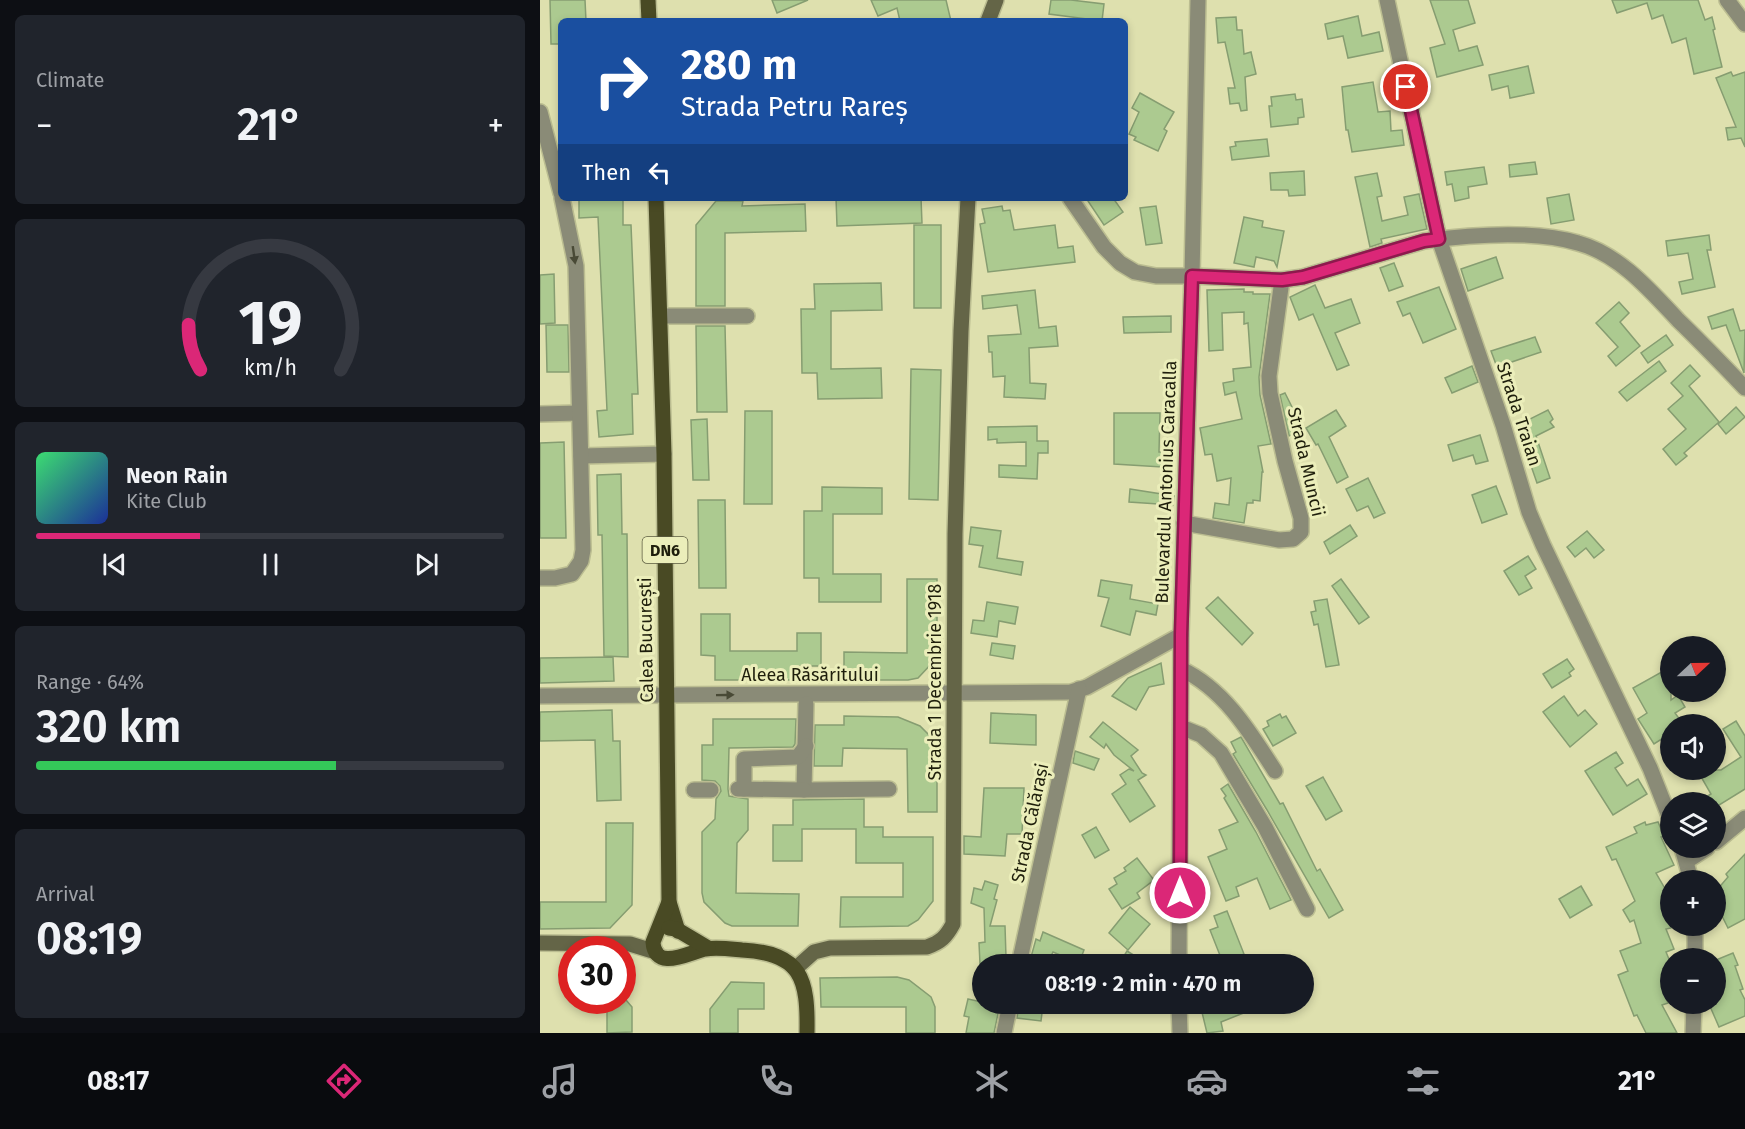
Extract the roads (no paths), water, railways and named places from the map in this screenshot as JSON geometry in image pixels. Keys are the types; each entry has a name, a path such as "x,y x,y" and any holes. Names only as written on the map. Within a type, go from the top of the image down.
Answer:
{"main road":[{"path":"648,0 649,18"},
{"path":"989,18 996,0"},
{"name":"Calea București","path":"656,201 664,454 669,902"},
{"name":"Strada 1 Decembrie 1918","path":"795,969 806,958 821,950 840,947 927,947 940,943 953,924 953,693 960,355 968,201"},
{"path":"669,902 653,942 660,957 668,960 708,948 771,953 779,957 795,969 804,985 807,996 807,1033"},
{"path":"669,902 685,946 678,957"},
{"path":"636,942 666,928 679,932 708,948"},
{"path":"540,943 558,943"},
{"path":"636,946 656,952"}],"street":[{"name":"Bulevardul Antonius Caracalla","path":"1179,954 1181,635 1198,0"},
{"name":"Strada Traian","path":"1387,0 1439,239 1503,426 1529,512 1660,793"},
{"path":"1727,0 1745,24"},
{"path":"540,112 558,181"},
{"path":"540,578 555,578 572,574 581,561 583,550 576,266 563,201"},
{"path":"1072,201 1104,248 1120,263 1135,272 1156,276 1282,280 1303,277 1424,241 1439,239 1492,236 1547,237 1579,243 1610,257 1638,279 1745,388"},
{"name":"Strada Muncii","path":"1184,523 1279,540 1293,539 1301,532 1301,518 1285,461 1270,393 1269,376 1282,280"},
{"path":"660,316 747,316"},
{"path":"540,414 579,413"},
{"path":"581,456 664,454"},
{"path":"1079,689 1181,635"},
{"path":"1181,669 1200,678 1214,690 1245,726 1275,771"},
{"name":"Aleea Răsăritului","path":"540,696 1055,693 1079,689"},
{"name":"Strada Călărași","path":"1021,954 1079,689"},
{"path":"804,790 806,704"},
{"path":"1181,727 1201,735 1221,753 1265,827 1306,909"},
{"path":"806,746 798,757 744,759 741,789 889,789"},
{"path":"694,790 711,790"},
{"path":"1726,834 1745,818"},
{"path":"1004,1033 1008,1014"},
{"path":"1179,1014 1180,1033"},
{"path":"1693,1033 1694,1014"}]}
